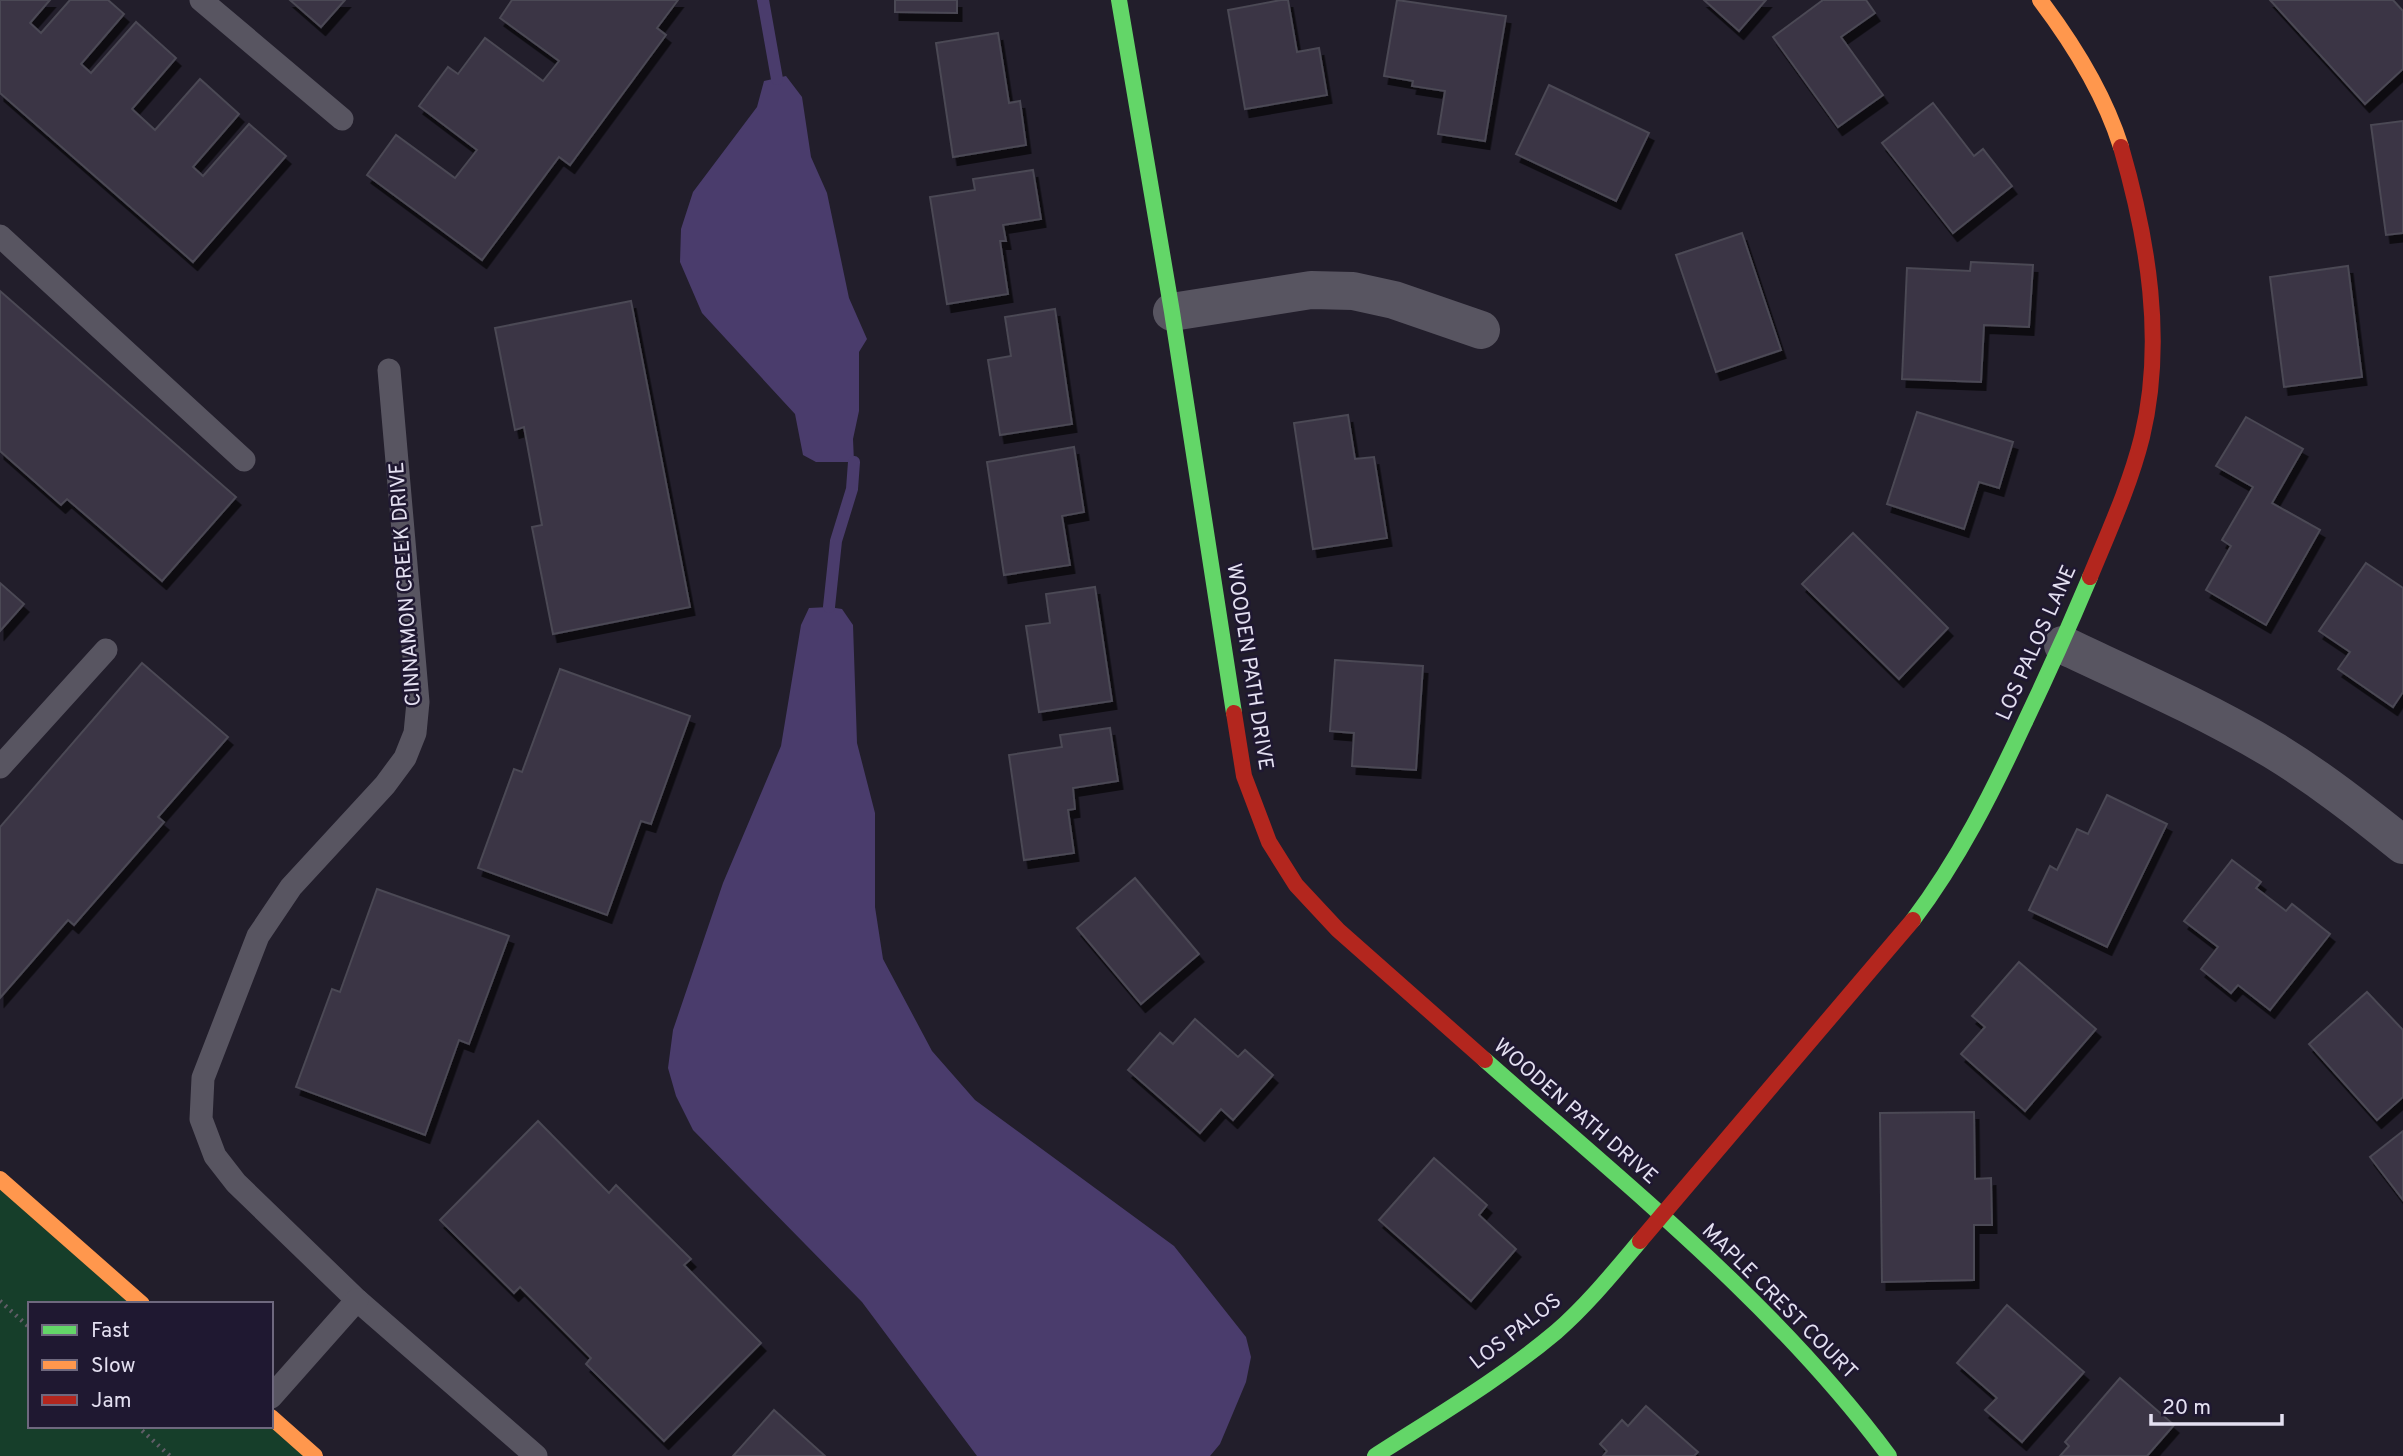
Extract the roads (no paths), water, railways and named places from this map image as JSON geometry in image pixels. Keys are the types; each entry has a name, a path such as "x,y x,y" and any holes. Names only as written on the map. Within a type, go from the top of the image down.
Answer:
{"street":[{"name":"WOODEN PATH DRIVE","path":"1119,0 1172,312 1244,776 1269,842 1296,885 1338,930 1661,1216"},
{"name":"LOS PALOS LANE","path":"1661,1216 1901,936 1949,870 1990,796 2063,645 2123,495 2145,424 2152,357 2151,297 2140,213 2114,122 2088,67 2040,0"},
{"path":"1172,312 1311,290 1353,291 1394,300 1481,330"},
{"path":"2063,645 2216,718 2276,752 2343,797 2403,845"},
{"path":"0,1179 140,1302"},
{"name":"LOS PALOS","path":"1375,1456 1503,1374 1558,1331 1597,1292 1661,1216"},
{"name":"MAPLE CREST COURT","path":"1661,1216 1822,1368 1889,1456"},
{"path":"273,1419 315,1456"}],"lane":[{"path":"201,0 342,119"},
{"path":"0,236 244,460"},
{"name":"CINNAMON CREEK DRIVE","path":"389,370 418,702 415,733 405,758 386,785 310,864 275,908 258,936 204,1078 201,1119 215,1156 236,1183 357,1300 536,1456"},
{"path":"0,767 106,650"},
{"path":"273,1395 357,1300"}],"waterway":[{"path":"763,0 777,79"},
{"path":"829,607 836,541 852,489 854,462"}]}
